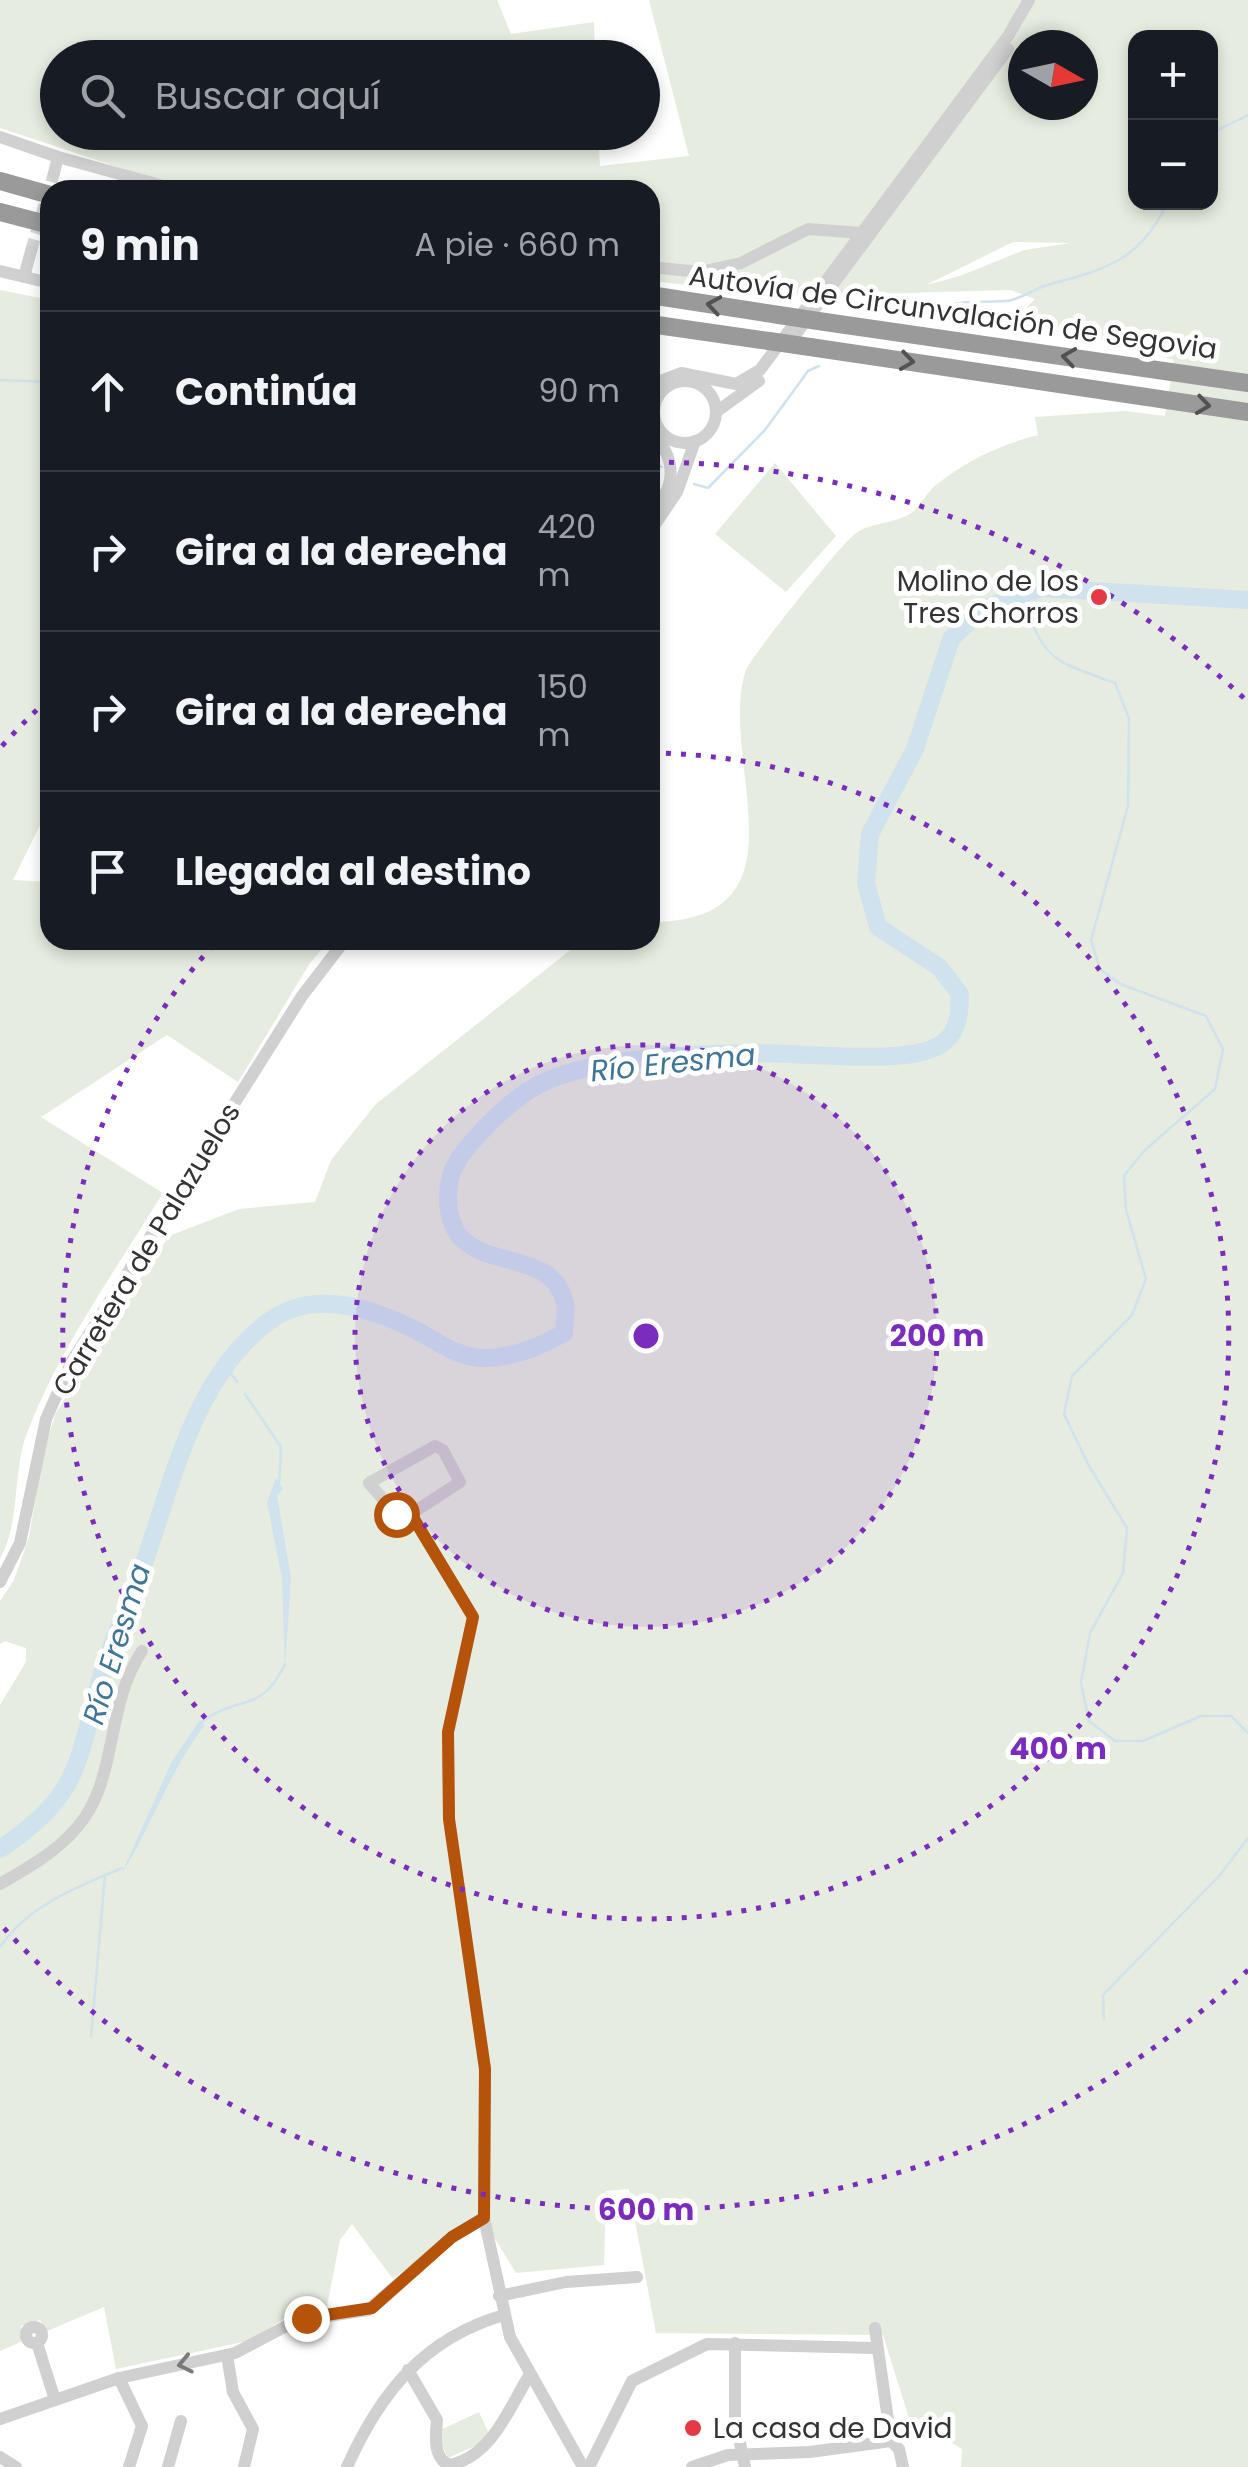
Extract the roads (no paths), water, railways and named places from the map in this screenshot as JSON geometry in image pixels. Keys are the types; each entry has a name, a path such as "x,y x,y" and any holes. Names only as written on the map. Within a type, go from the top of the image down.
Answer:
{"highway":[{"path":"0,178 40,192"},
{"path":"5,214 40,223"},
{"name":"Autovía de Circunvalación de Segovia","path":"660,297 1248,383"},
{"name":"Autovía de Circunvalación de Segovia","path":"660,325 1248,412"}],"street":[{"path":"660,518 674,498 696,441 711,429 716,412 762,378 1008,36 1029,0"},
{"path":"660,387 680,374 724,385 748,380 866,233 1039,0"},
{"path":"0,137 142,180"},
{"path":"54,174 58,157"},
{"path":"660,268 685,272 721,269 808,229 866,233"},
{"path":"24,277 31,252"},
{"path":"0,270 40,281"},
{"path":"660,389 682,381 708,391 744,391"},
{"path":"708,391 716,412"},
{"path":"660,431 672,440 696,441"},
{"path":"660,439 672,476 660,500"},
{"path":"672,440 682,472"},
{"name":"Carretera de Palazuelos","path":"0,1582 20,1544 46,1419 72,1361 302,996 337,950"},
{"path":"436,1446 460,1482 411,1514 396,1514 369,1483 436,1446"},
{"path":"411,1514 473,1617 448,1732 448,1784 457,1882 485,2069 485,2211 500,2296 504,2315 530,2374 586,2467"},
{"path":"0,1884 52,1851 86,1816 106,1757 120,1690 142,1650"},
{"path":"3,2417 119,2378 227,2355 296,2321 368,2310 485,2211"},
{"path":"500,2296 566,2282 637,2278"},
{"path":"347,2467 376,2409 408,2370 457,2331 504,2315"},
{"path":"876,2328 875,2348 903,2467"},
{"path":"37,2342 55,2400"},
{"path":"735,2343 732,2376 742,2461"},
{"path":"586,2467 632,2381 707,2344 875,2348"},
{"path":"227,2355 233,2392 253,2428 244,2467"},
{"path":"408,2370 437,2420 434,2433 441,2460 448,2465 460,2462 492,2438 530,2374"},
{"path":"119,2378 142,2424 129,2467"},
{"path":"168,2467 181,2421"},
{"path":"692,2467 916,2444"},
{"path":"0,2459 15,2467"}],"water":[{"path":"276,1478 283,1489 277,1495 291,1578 285,1667 282,1579 267,1502"},
{"path":"200,1720 204,1726 121,1875 172,1761"}],"waterway":[{"path":"1218,130 1248,115"},
{"path":"930,311 958,303 1010,300 1104,268 1133,250 1164,210"},
{"path":"694,484 708,488 765,430 808,371 819,366"},
{"path":"0,380 40,382"},
{"name":"Río Eresma","path":"0,1849 51,1807 76,1766 107,1659 141,1573 177,1463 204,1400 243,1345 286,1311 325,1304 386,1317 477,1358 517,1353 564,1333 565,1303 556,1283 541,1271 481,1251 464,1241 452,1223 448,1196 451,1177 463,1153 481,1132 509,1105 540,1084 599,1065 710,1054 899,1056 932,1049 944,1042 956,1026 960,994 939,967 878,927 866,883 870,834 915,749 951,639 981,610 1041,588 1248,600"},
{"path":"1021,597 1038,635 1053,656 1115,683 1129,718 1128,806 1091,940 1100,969 1120,984 1206,1016 1223,1049 1215,1089 1144,1151 1124,1176 1126,1210 1146,1279 1132,1315 1072,1376 1064,1414 1089,1466 1127,1528 1123,1573 1090,1633 1081,1683 1089,1721 1115,1741 1143,1741 1201,1716 1231,1716 1248,1733"},
{"path":"224,1363 237,1382"},
{"path":"245,1394 281,1447 279,1485"},
{"path":"202,1722 267,1691 285,1664"},
{"path":"1104,2020 1103,1995 1220,1875 1248,1838"},
{"path":"0,1947 39,1909 122,1868"},
{"path":"91,2037 105,1875"}],"tunnel":[{"path":"52,180 54,173"},
{"path":"31,251 40,220"}],"place":[{"name":"Molino de los Tres Chorros","path":"1099,597"},
{"name":"La casa de David","path":"693,2428"}]}
